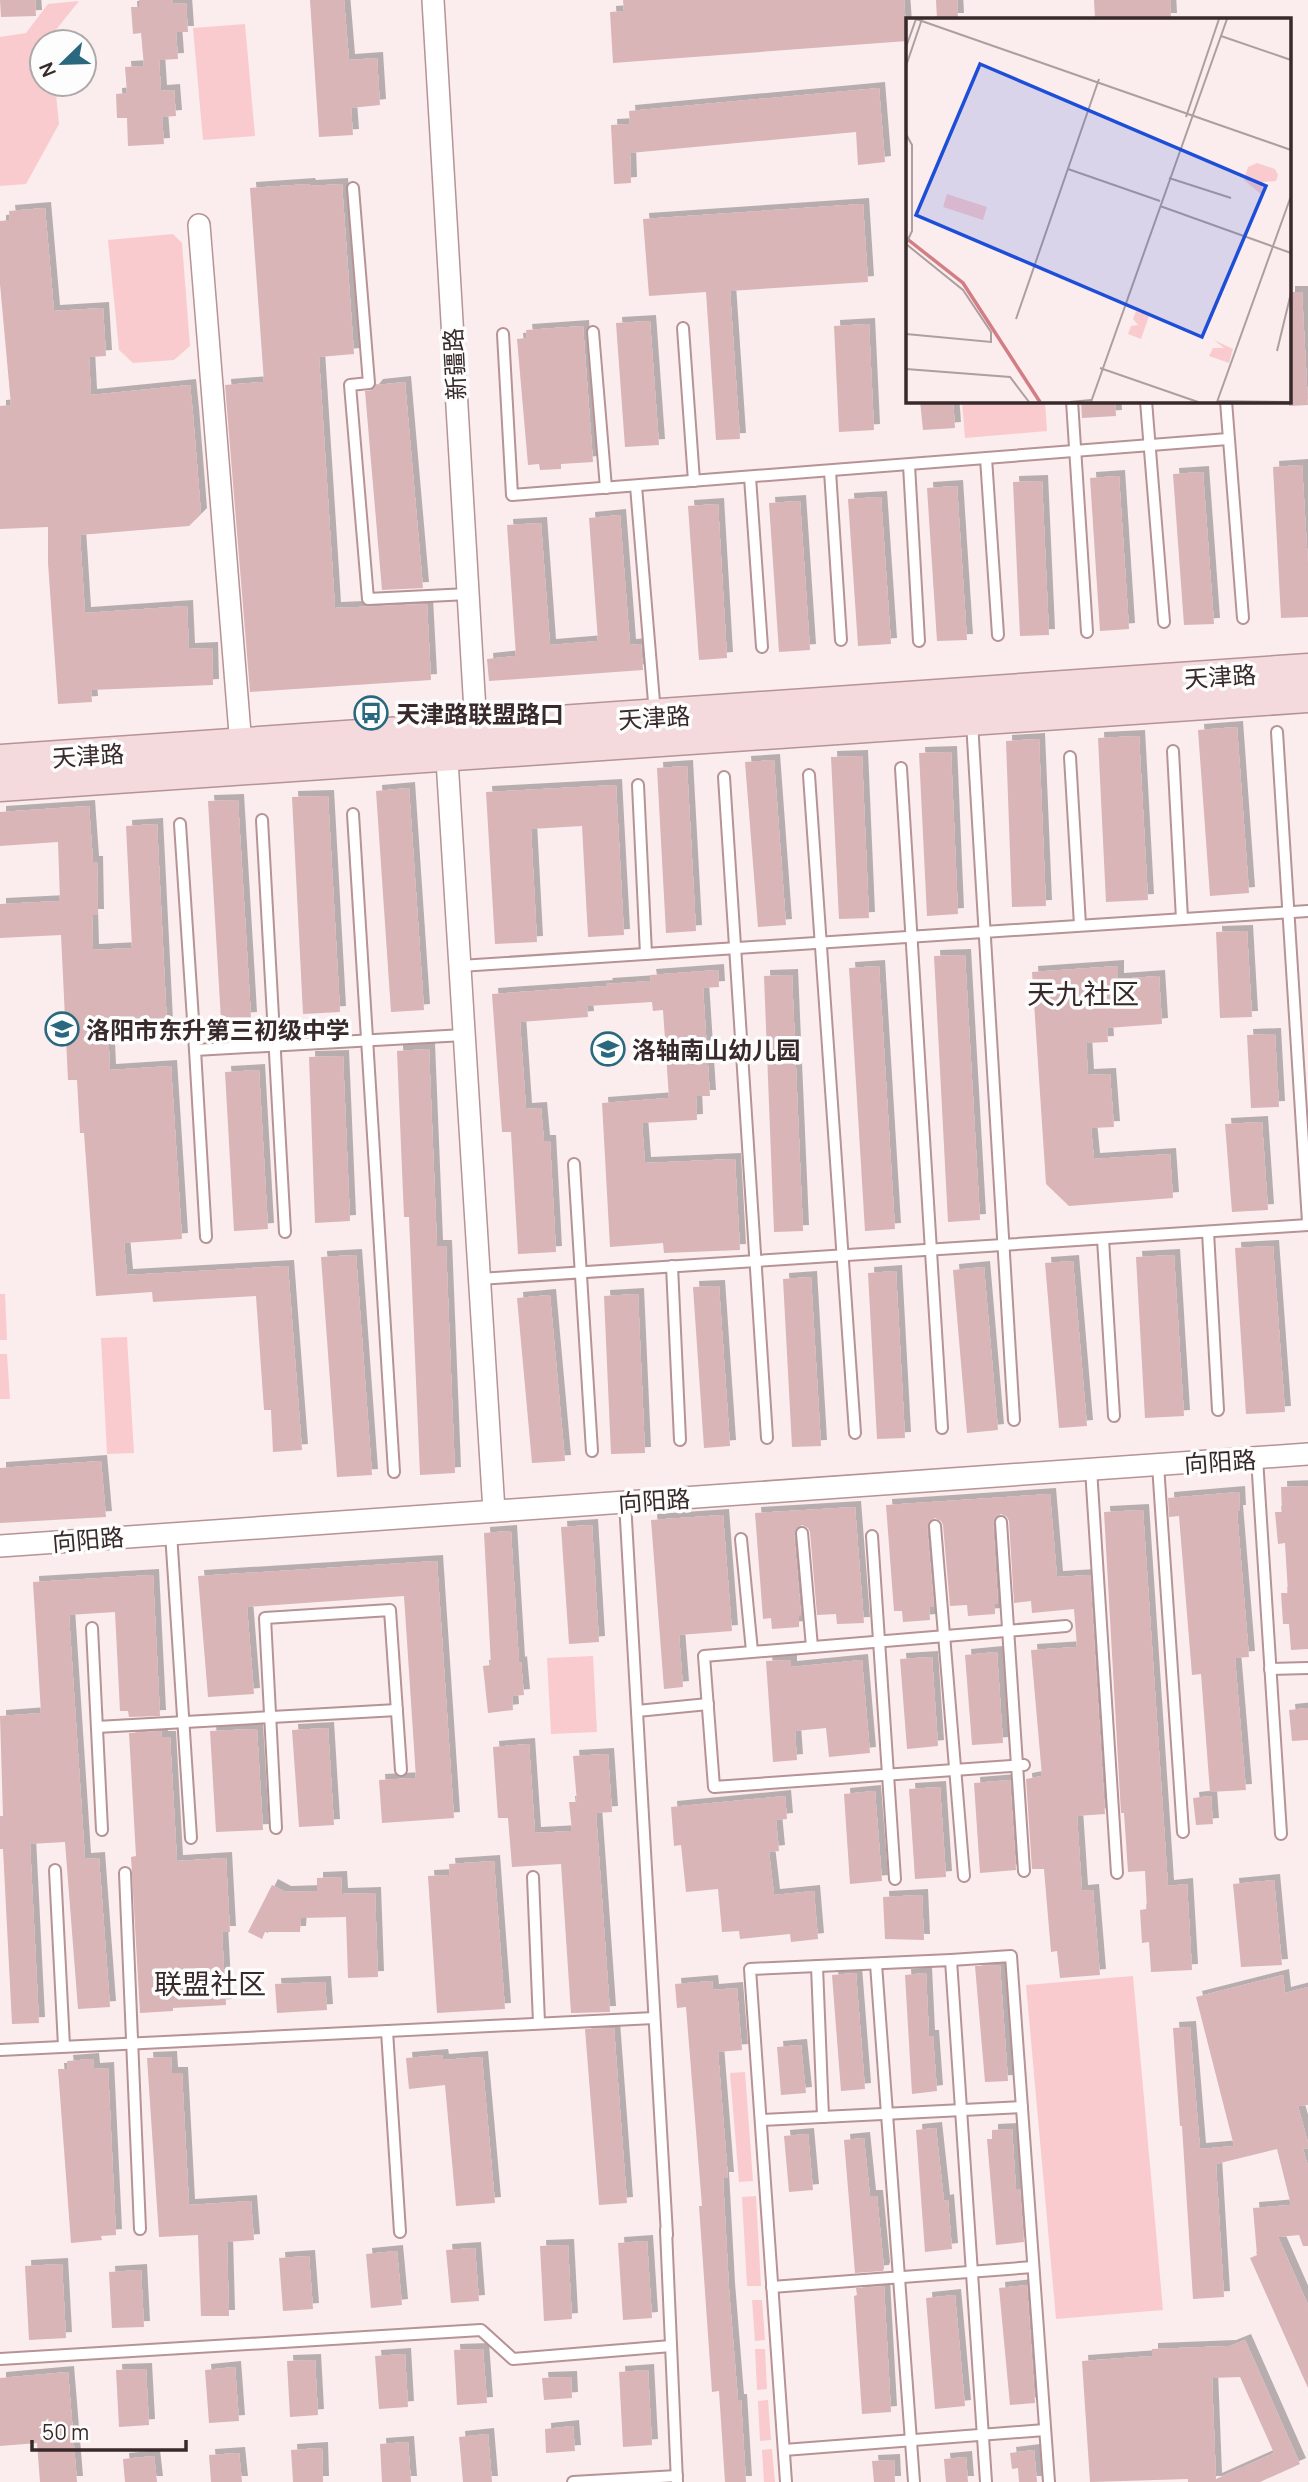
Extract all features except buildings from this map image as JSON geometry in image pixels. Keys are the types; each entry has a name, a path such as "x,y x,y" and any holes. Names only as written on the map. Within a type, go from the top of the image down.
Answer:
{"main road":[{"name":"天津路","path":"970,707 1308,670"},
{"name":"天津路","path":"0,785 446,743 970,707 1308,696"},
{"name":"天津路","path":"0,761 241,746 446,743 476,729 656,729"}],"street":[{"name":"新疆路","path":"433,0 476,729"},
{"path":"199,225 241,746"},
{"path":"446,743 494,1511"},
{"name":"向阳路","path":"0,1546 1308,1454"}],"lane":[{"path":"353,187 369,383 350,385 368,599 468,594"},
{"path":"683,328 694,481"},
{"path":"593,332 606,488"},
{"path":"503,334 512,495 1228,439"},
{"path":"1072,402 1087,632"},
{"path":"1146,402 1164,622"},
{"path":"1226,402 1243,618"},
{"path":"986,458 998,635"},
{"path":"909,465 919,641"},
{"path":"830,471 841,640"},
{"path":"751,477 762,647"},
{"path":"636,486 656,729"},
{"path":"970,707 1014,1420"},
{"path":"479,1279 1308,1224 1277,732"},
{"path":"1172,751 1182,919"},
{"path":"1070,757 1080,925"},
{"path":"901,768 942,1427"},
{"path":"809,775 855,1433"},
{"path":"724,777 766,1438"},
{"path":"638,785 646,954"},
{"path":"353,814 394,1472"},
{"path":"262,820 285,1232"},
{"path":"180,824 206,1237"},
{"path":"460,966 1308,911"},
{"path":"195,1051 464,1035"},
{"path":"574,1164 592,1451"},
{"path":"1208,1232 1218,1410"},
{"path":"1103,1239 1114,1416"},
{"path":"671,1266 680,1440"},
{"path":"1257,1458 1280,1834"},
{"path":"1158,1465 1182,1832"},
{"path":"1091,1469 1117,1873"},
{"path":"573,2482 677,2479 666,2231 625,1502"},
{"path":"1001,1522 1020,1765 1024,1871"},
{"path":"934,1526 964,1877"},
{"path":"171,1533 191,1838"},
{"path":"802,1533 811,1647"},
{"path":"872,1536 895,1879"},
{"path":"741,1539 752,1651"},
{"path":"276,1828 265,1618 390,1610 401,1770"},
{"path":"1020,1765 715,1787 705,1656 1066,1626"},
{"path":"92,1628 102,1830"},
{"path":"1270,1669 1308,1668"},
{"path":"637,1711 708,1704"},
{"path":"97,1727 397,1710"},
{"path":"55,1870 64,2046"},
{"path":"125,1873 140,2229"},
{"path":"533,1877 540,2023"},
{"path":"786,2482 751,1969 1011,1956 1049,2482"},
{"path":"951,1960 986,2482"},
{"path":"876,1964 915,2482"},
{"path":"817,1966 823,2117"},
{"path":"0,2050 654,2018"},
{"path":"387,2031 400,2232"},
{"path":"761,2120 1022,2107"},
{"path":"772,2287 1033,2267"},
{"path":"0,2359 481,2330 513,2359 671,2346"},
{"path":"783,2450 1045,2430"}],"shaded area":[{"path":"79,1 57,28 30,28 48,4"},
{"path":"245,24 255,136 203,140 193,28"},
{"path":"28,30 28,98 56,98 59,124 26,184 0,186 0,37 26,33"},
{"path":"173,234 182,243 190,346 174,360 133,363 119,350 108,240"},
{"path":"962,402 1045,402 1047,431 965,438"},
{"path":"0,1294 5,1294 7,1340 0,1340"},
{"path":"127,1337 134,1453 107,1454 101,1338"},
{"path":"0,1354 7,1354 10,1399 0,1399"},
{"path":"593,1656 597,1732 551,1734 547,1658"},
{"path":"1133,1976 1163,2310 1056,2319 1026,1985"},
{"path":"745,2072 753,2181 739,2182 730,2073"},
{"path":"756,2196 761,2286 747,2286 742,2197"},
{"path":"752,2300 762,2300 765,2340 755,2341"},
{"path":"755,2349 765,2349 767,2389 757,2390"},
{"path":"768,2400 771,2440 760,2441 758,2401"},
{"path":"772,2449 775,2482 764,2482 762,2450"}],"place":[{"name":"天津路联盟路口","path":"371,713"},
{"name":"洛阳市东升第三初级中学","path":"62,1029"},
{"name":"洛轴南山幼儿园","path":"608,1049"}],"district":[{"name":"天九社区","path":"1083,993"},
{"name":"联盟社区","path":"210,1983"}]}
